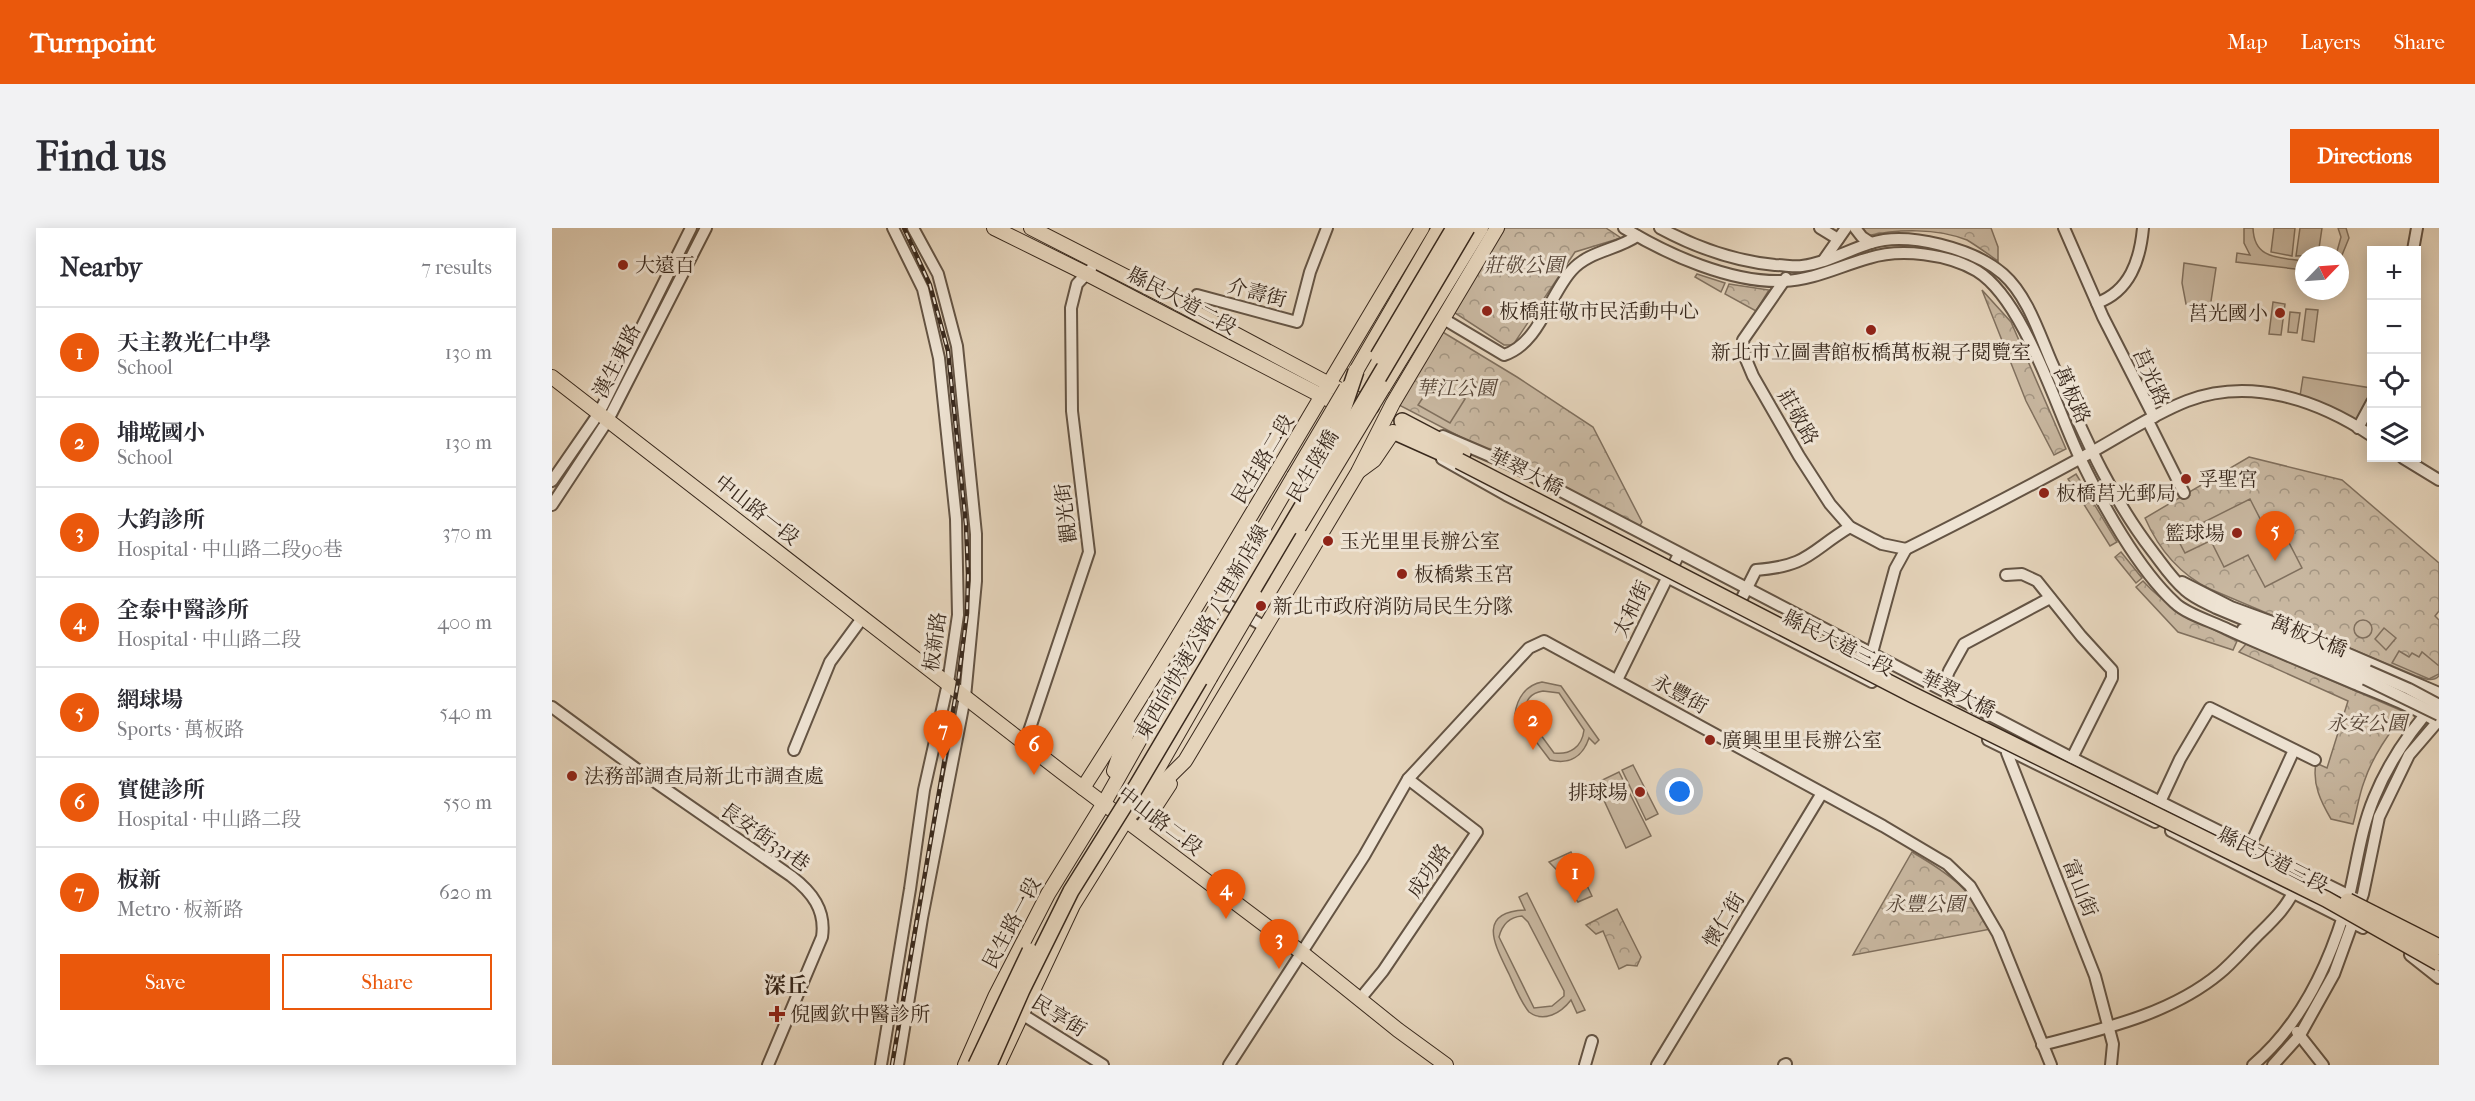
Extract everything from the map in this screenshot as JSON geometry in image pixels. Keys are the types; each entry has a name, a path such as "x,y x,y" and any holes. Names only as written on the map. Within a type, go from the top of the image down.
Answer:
{"highway":[{"name":"東西向快速公路 八里新店線","path":"989,1065 1022,990 1071,891 1136,787 1454,228"},
{"name":"東西向快速公路 八里新店線","path":"976,1065 1012,986 1062,889 1340,430 1467,228"},
{"path":"1340,430 1356,371"},
{"path":"1340,430 1383,388"},
{"path":"1393,428 1461,457"},
{"name":"華翠大橋","path":"1461,457 2439,947"},
{"name":"華翠大橋","path":"1461,457 1934,706 2326,899 2439,963"},
{"path":"2355,898 2378,920 2406,939 2439,956"}],"main road":[{"name":"縣民大道二段","path":"994,228 1354,405"},
{"name":"縣民大道二段","path":"1031,228 1190,309 1324,390"},
{"name":"民生路二段","path":"1083,788 1135,708 1272,484 1324,390 1422,228"},
{"name":"民生陸橋","path":"1104,803 1183,663 1439,228"},
{"name":"民生陸橋","path":"1126,819 1274,568 1481,228"},
{"path":"1387,414 1497,228"},
{"name":"中山路一段","path":"552,377 942,679"},
{"name":"縣民大道三段","path":"1354,405 1387,414 1393,428"},
{"name":"縣民大道三段","path":"1354,405 1393,428"},
{"path":"1140,830 1185,761 1358,472 1393,428"},
{"name":"中山路二段","path":"942,679 1446,1065"},
{"name":"民生路二段","path":"1104,803 1135,708"},
{"path":"998,1065 1074,905 1126,819 1185,761"},
{"name":"民生路一段","path":"965,1065 995,997 1048,894 1104,803"}],"street":[{"name":"漢生東路","path":"552,481 603,416 691,228"},
{"name":"漢生東路","path":"552,505 706,228"},
{"name":"板新路","path":"881,1065 942,679 958,615 956,519 939,358 923,289 893,228"},
{"name":"板新路","path":"898,1065 922,918 965,698 972,634 976,542 957,346 938,274 914,228"},
{"name":"介壽街","path":"1190,309 1197,295 1298,322 1310,272 1327,228"},
{"name":"萬板路","path":"1624,228 1662,249 1731,274 1785,281 1825,274 1869,257 1888,253 1933,257 1959,264 1979,273 1998,290 2019,319 2080,459 2126,540 2145,568 2176,605 2439,720"},
{"name":"萬板路","path":"1660,228 1718,255 1788,266 1801,267 1871,243 1896,238 1954,249 1980,259 2004,274 2020,296 2034,322 2091,452 2131,523 2174,579 2231,607 2283,626 2439,693"},
{"path":"1820,228 1838,239"},
{"path":"1823,261 1846,228"},
{"path":"1855,228 1871,243"},
{"name":"莒光路","path":"1906,549 2080,459 2151,419 2064,228"},
{"path":"2097,303 2106,300 2128,280 2139,257 2143,228"},
{"path":"2414,246 2417,228"},
{"path":"1442,318 1504,355 1515,351 1536,326 1572,270 1601,252 1624,245 1637,236"},
{"name":"觀光街","path":"1025,742 1089,552 1072,411 1071,308 1077,284 1096,261"},
{"name":"莊敬路","path":"1788,266 1785,281 1743,340 1745,357 1753,376 1799,456 1830,504 1851,526 1882,544 1906,549"},
{"path":"2184,493 2151,419 2188,400 2219,393 2253,391 2280,395 2311,403 2367,433"},
{"path":"2358,428 2369,408"},
{"name":"縣民大道三段","path":"1393,428 1468,445 1511,465 2072,758 2439,939"},
{"name":"縣民大道三段","path":"1393,428 1491,487 2006,750 2157,823 2293,893 2355,920 2410,955 2439,969"},
{"path":"2410,462 2439,480"},
{"path":"1735,613 1756,570 1783,568 1802,561 1851,526"},
{"path":"1872,653 1895,569 1906,549"},
{"name":"太和街","path":"1617,681 1679,554"},
{"path":"2006,575 2030,576 2044,587 2050,598 2112,670 2112,678 2072,758"},
{"name":"萬板大橋","path":"2174,579 2193,596 2367,675 2439,720"},
{"name":"萬板大橋","path":"2165,591 2223,621 2409,689 2439,705"},
{"path":"1206,592 1265,627"},
{"path":"1942,689 1964,644 2050,598"},
{"path":"794,750 830,662 862,617"},
{"name":"永豐街","path":"1229,1065 1364,856 1408,779 1529,648 1544,641 1947,864 1970,886 1998,933 2051,1065"},
{"path":"2273,1065 2300,1035 2334,974 2355,920 2355,898 2364,827 2374,796 2398,749 2424,714 2439,699"},
{"name":"長安街331巷","path":"552,707 635,768 797,880 818,906 823,926 822,937 768,1065"},
{"path":"2157,823 2160,802 2180,759 2210,708 2315,760"},
{"path":"2253,1065 2290,1026 2314,987 2330,953 2343,914 2355,898 2386,802 2409,755 2439,720"},
{"path":"2006,750 2010,726"},
{"name":"富山街","path":"2006,750 2086,949 2113,1044 2111,1065"},
{"path":"2250,846 2294,750"},
{"name":"成功路","path":"1360,999 1383,971 1477,832 1408,779"},
{"name":"懷仁街","path":"1657,1065 1822,793"},
{"path":"2042,1045 2109,1027 2162,1008 2219,973 2272,921 2293,893 2299,880 2304,876 2313,877"},
{"path":"2410,955 2439,978"},
{"name":"民享街","path":"995,997 1103,1065"},
{"path":"2290,1026 2300,1035 2323,1065"},
{"path":"1585,1065 1592,1041"}],"green space":[{"name":"莊敬公園","path":"1505,228 1606,228 1621,238 1575,252 1513,345 1504,345 1452,311"},
{"path":"1860,228 1991,228 1998,247 1998,261 1967,240 1943,233 1891,232 1866,236"},
{"path":"2244,228 2253,228 2254,238 2263,251 2277,257 2295,260 2295,269 2236,262 2237,253 2250,255 2244,243"},
{"path":"2274,228 2295,228 2292,256 2271,252"},
{"path":"2300,228 2322,228 2319,246 2297,246"},
{"path":"2338,228 2346,228 2349,238 2346,246 2338,246 2341,237"},
{"path":"2184,263 2216,268 2210,308 2186,304 2182,283"},
{"path":"1697,274 1725,283 1721,292 1695,277"},
{"path":"1729,284 1769,290 1756,311 1725,294"},
{"path":"1982,290 2011,322 2066,449 2054,455 2026,401"},
{"path":"2273,302 2285,304 2281,335 2269,334"},
{"path":"2306,309 2318,310 2314,342 2302,340"},
{"path":"2290,312 2300,313 2297,333 2288,332"},
{"name":"華江公園","path":"1441,331 1593,427 1642,522 1638,529 1399,405"},
{"path":"2303,377 2367,387 2367,401 2357,424 2300,396"},
{"path":"1434,381 1465,399 1450,423 1418,405"},
{"path":"2249,457 2342,480 2439,563 2439,611 2435,616 2439,620 2439,676 2431,680 2416,676 2210,589 2189,576 2171,560 2145,518"},
{"path":"2076,474 2117,542 2110,546 2068,479"},
{"name":"籃球場","path":"2250,499 2272,542 2285,535 2302,568 2265,587 2248,555 2224,567 2202,523"},
{"path":"2200,524 2208,542 2185,553 2176,536"},
{"path":"2121,552 2142,578 2136,583 2115,557"},
{"path":"2143,581 2175,608 2237,641 2233,650 2178,632 2136,587"},
{"path":"2359,620 2367,620 2372,625 2370,636 2359,638 2354,633 2354,625"},
{"path":"2384,628 2396,638 2386,650 2375,639"},
{"name":"永安公園","path":"2246,644 2407,713 2376,754 2362,787 2353,824 2331,819 2321,799 2315,778 2316,763 2327,768 2348,701 2239,652"},
{"path":"2399,651 2409,657 2412,653 2419,657 2422,652 2439,666 2439,674 2429,679 2392,663"},
{"path":"1542,682 1561,686 1599,740 1595,744 1589,738 1583,750 1575,758 1564,761 1550,760 1515,714 1523,693","holes":["1543,691 1559,693 1584,730 1578,745 1565,753 1554,753 1524,712 1527,701 1535,693"]},
{"name":"排球場","path":"1633,765 1658,814 1646,820 1622,770"},
{"path":"1619,772 1651,836 1626,848 1596,783"},
{"path":"1571,852 1592,896 1578,902 1575,898 1579,893 1549,862"},
{"name":"永豐公園","path":"1912,852 1948,875 1968,893 1991,929 1853,955"},
{"path":"1527,893 1585,1010 1577,1013 1571,1000 1552,1015 1540,1017 1529,1012 1523,1003 1499,953 1493,933 1500,917 1509,912 1525,910 1519,897","holes":["1522,916 1528,922 1564,991 1564,996 1552,1006 1534,1008 1499,937 1504,925 1513,918"]},
{"path":"1617,909 1641,957 1637,966 1627,965 1619,969 1603,931 1596,934 1586,925"}],"railway":[{"path":"892,1065 958,682 967,613 968,574 966,525 948,351 930,285 904,228"}],"place":[{"name":"大遠百","path":"623,265"},
{"name":"板橋莊敬市民活動中心","path":"1487,311"},
{"name":"莒光國小","path":"2280,313"},
{"name":"新北市立圖書館板橋萬板親子閱覽室","path":"1871,330"},
{"name":"孚聖宮","path":"2186,479"},
{"name":"板橋莒光郵局","path":"2044,493"},
{"name":"籃球場","path":"2237,533"},
{"name":"玉光里里長辦公室","path":"1328,541"},
{"name":"網球場","path":"2275,561"},
{"name":"板橋紫玉宮","path":"1402,574"},
{"name":"新北市政府消防局民生分隊","path":"1261,606"},
{"name":"廣興里里長辦公室","path":"1710,740"},
{"name":"埔墘國小","path":"1533,750"},
{"name":"板新","path":"943,760"},
{"name":"實健診所","path":"1034,775"},
{"name":"法務部調查局新北市調查處","path":"572,776"},
{"name":"排球場","path":"1640,792"},
{"name":"天主教光仁中學","path":"1575,903"},
{"name":"全泰中醫診所","path":"1226,919"},
{"name":"大鈞診所","path":"1279,969"},
{"name":"倪國欽中醫診所","path":"777,1014"}],"district":[{"name":"深丘","path":"786,986"}]}
